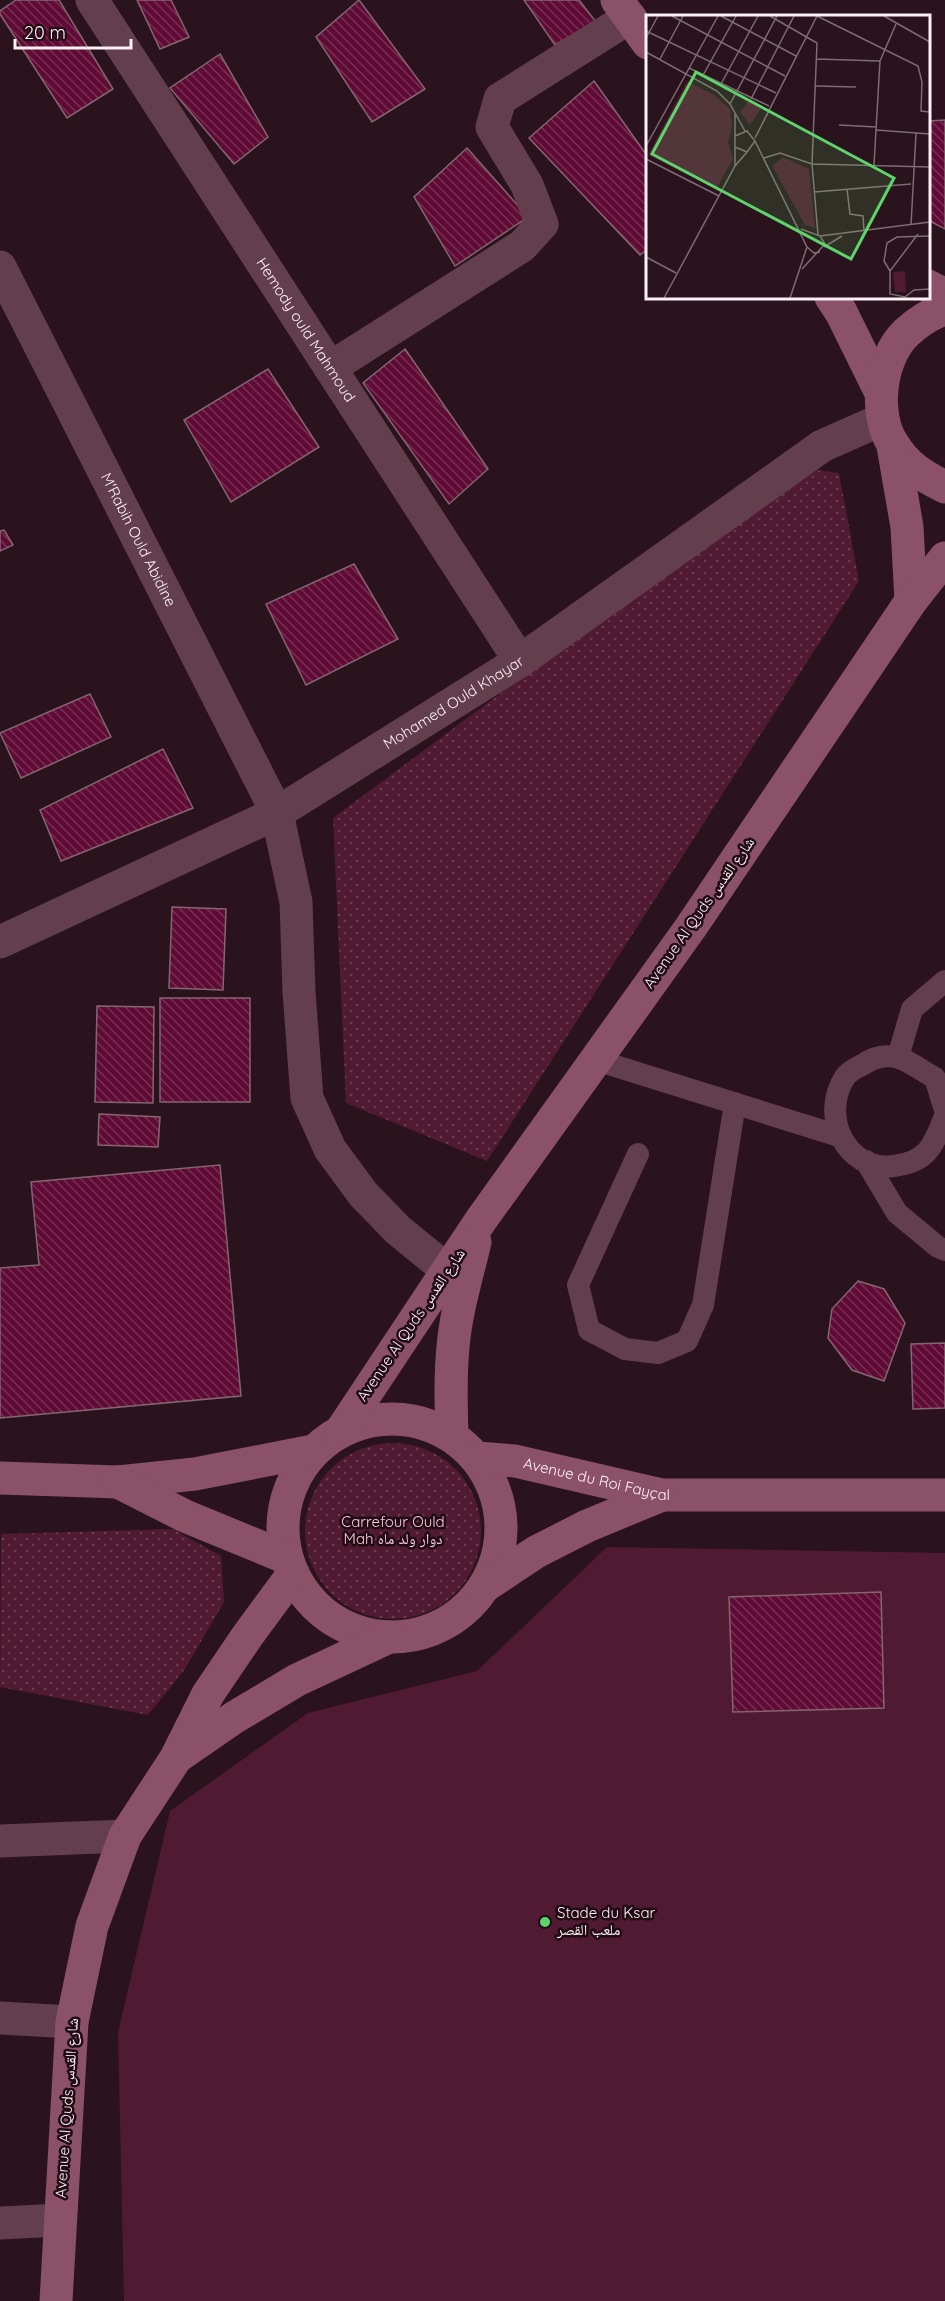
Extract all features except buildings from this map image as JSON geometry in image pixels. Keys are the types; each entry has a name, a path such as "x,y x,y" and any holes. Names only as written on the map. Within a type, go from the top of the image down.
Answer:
{"street":[{"name":"Hemody ould Mahmoud","path":"92,0 520,661"},
{"path":"330,368 522,246 543,224 526,185 492,127 500,99 632,20"},
{"name":"M'Rabih Ould Abidine","path":"0,267 277,813 296,902 299,992 307,1098 330,1149 363,1194 398,1230 447,1270"},
{"path":"930,286 945,295"},
{"path":"832,298 841,312 885,419 917,472 945,487"},
{"path":"911,602 907,527 885,419 888,362 904,334 930,314 945,309"},
{"name":"Mohamed Ould Khayar","path":"0,942 277,813 520,661 822,446 885,419"},
{"name":"Avenue Al Quds شارع القدس","path":"341,1431 481,1220 691,927 911,602 945,558"},
{"name":"Avenue Al Quds شارع القدس","path":"452,1436 450,1384 453,1345 462,1296 481,1220"},
{"path":"397,1418 426,1423 452,1436 477,1458 494,1488 502,1521 499,1555 485,1586 467,1608 444,1625 417,1635 389,1637 361,1633 335,1621 313,1603 290,1566 283,1530 286,1501 297,1474 313,1451 341,1431 368,1420 397,1418"},
{"path":"0,1478 118,1482 195,1474 313,1451"},
{"name":"Avenue du Roi Fayçal","path":"477,1458 515,1461 662,1495"},
{"path":"118,1482 290,1566"},
{"path":"662,1495 945,1495"},
{"name":"Avenue du Roi Fayçal","path":"485,1586 536,1552 587,1526 662,1495"},
{"name":"Avenue Al Quds شارع القدس","path":"56,2301 72,2022 92,1926 125,1836 176,1758 208,1694 248,1635 290,1566"},
{"name":"Avenue Al Quds شارع القدس","path":"176,1758 235,1717 297,1680 389,1637"},
{"path":"0,1841 125,1836"},
{"path":"0,2018 72,2022"},
{"path":"0,2223 60,2220"}],"lane":[{"path":"898,1057 912,1009 945,981"},
{"path":"945,1110 935,1078 898,1057 873,1058 846,1076 834,1105 839,1136 857,1158 882,1168 910,1164 939,1155 945,1116"},
{"path":"596,1060 839,1136"},
{"path":"638,1154 578,1285 589,1330 625,1349 658,1353 687,1341 703,1305 735,1103"},
{"path":"866,1161 897,1214 945,1250"}],"green space":[{"path":"803,468 839,473 859,581 487,1161 346,1103 333,818"},
{"name":"Carrefour Ould Mah دوار ولد ماه","path":"393,1443 427,1450 442,1458 455,1469 466,1482 474,1497 481,1531 474,1565 466,1580 455,1593 442,1604 427,1612 393,1619 359,1612 344,1604 331,1593 320,1580 312,1565 305,1531 312,1497 320,1482 331,1469 344,1458 359,1450"},
{"path":"173,1529 221,1556 224,1602 185,1669 148,1715 0,1687 1,1534"},
{"name":"Stade du Ksar ملعب القصر","path":"607,1547 945,1553 945,2301 124,2301 118,2032 170,1811 308,1713 477,1671"}],"place":[{"name":"Stade du Ksar ملعب القصر","path":"545,1922"}]}
